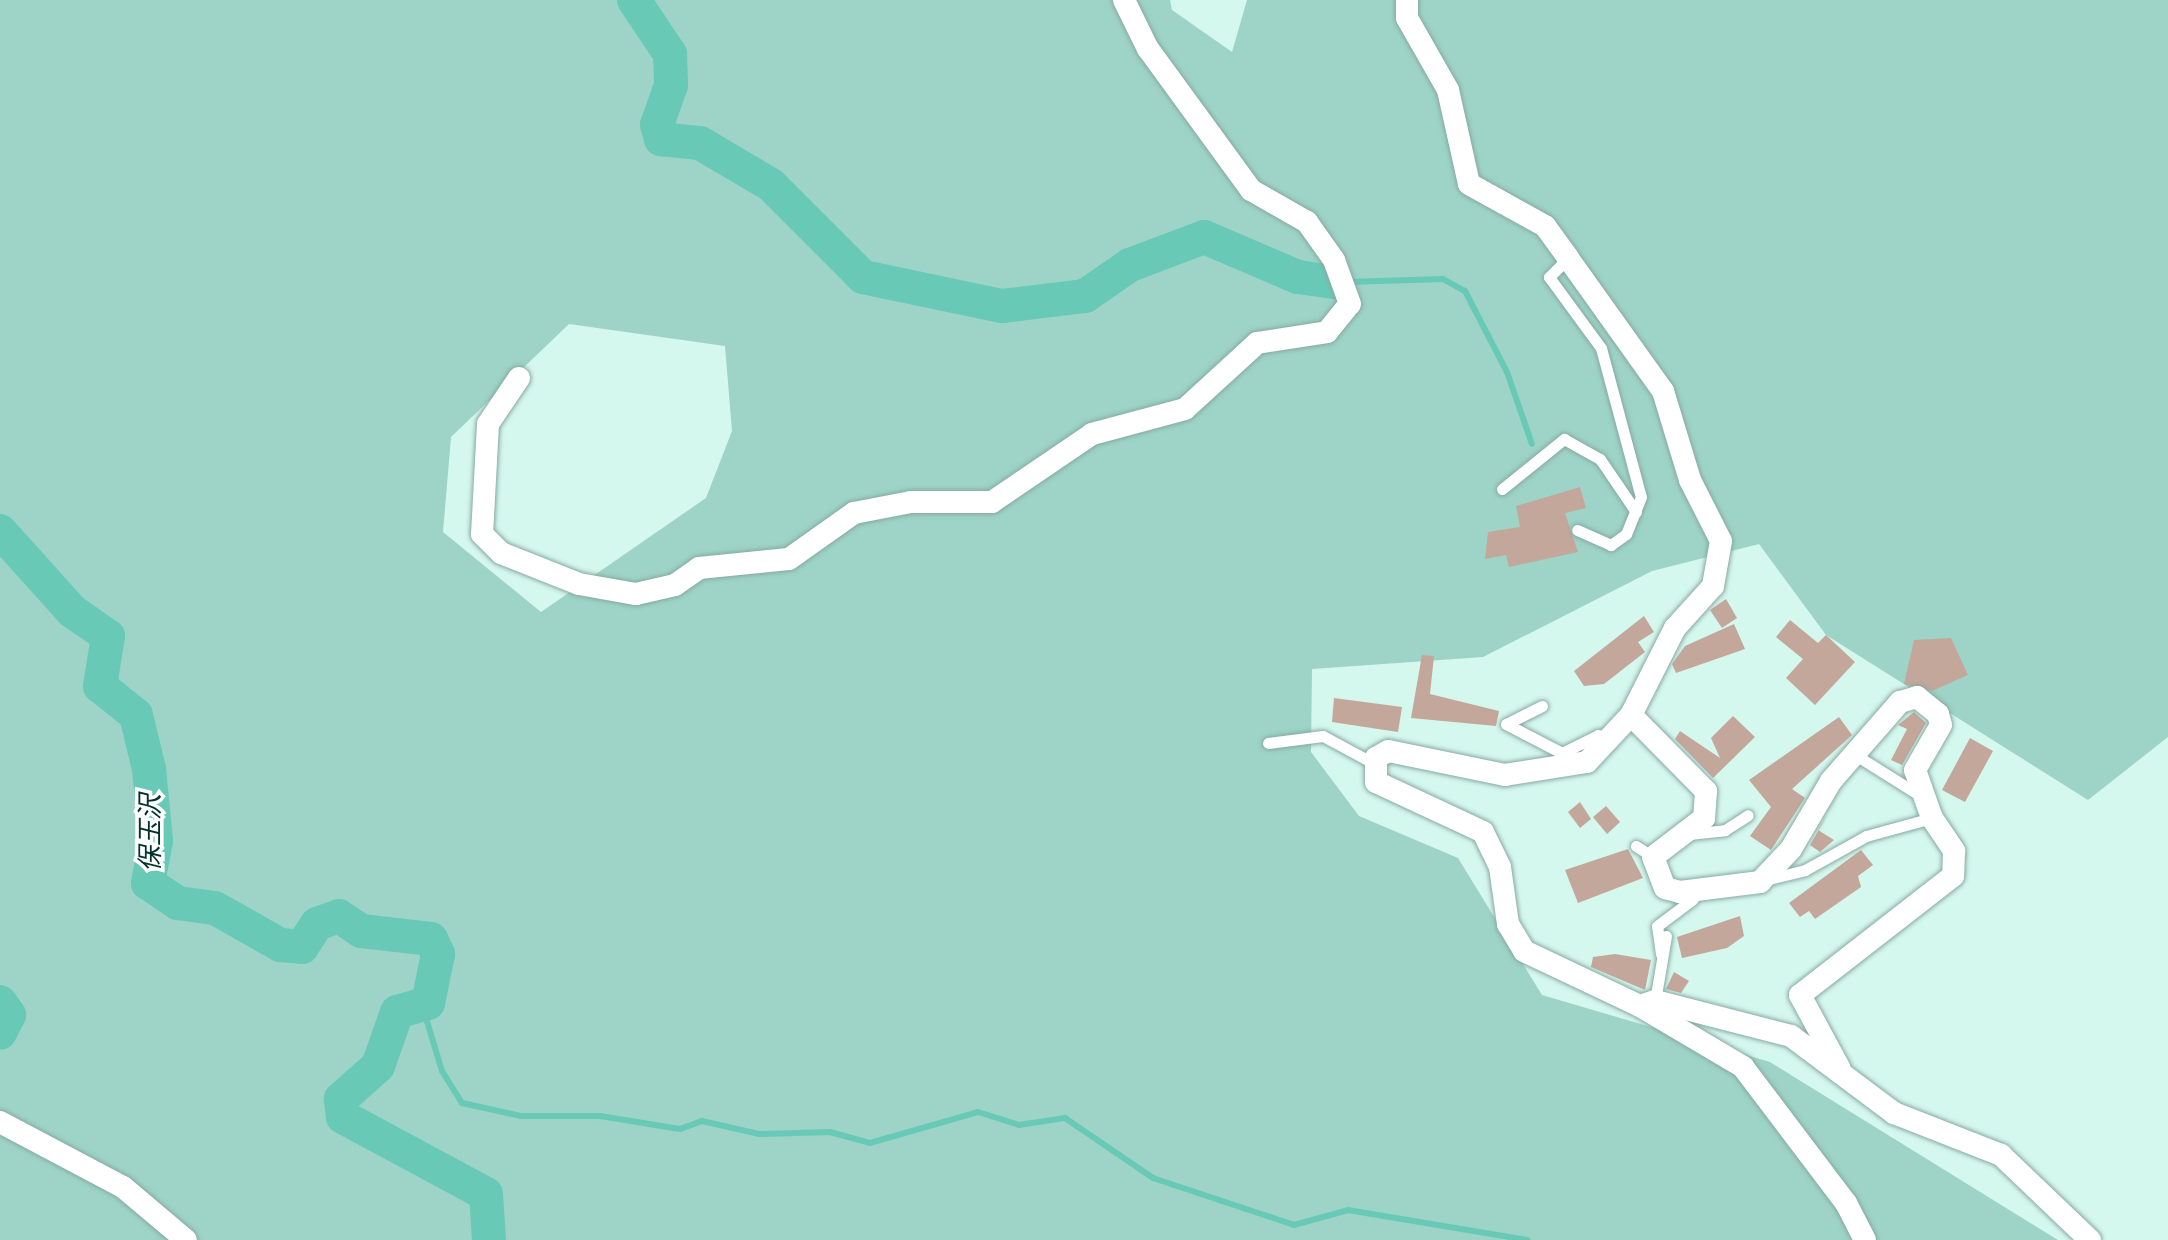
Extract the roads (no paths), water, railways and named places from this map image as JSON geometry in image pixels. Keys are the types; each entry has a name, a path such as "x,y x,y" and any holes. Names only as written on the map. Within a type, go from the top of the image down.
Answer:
{"street":[{"path":"519,378 488,424 482,534 501,553 540,569 636,594 675,585 699,568 789,559 854,513 911,502 992,502 1092,434 1185,409 1257,343 1327,332 1350,304 1334,260 1307,222 1251,190 1148,49 1124,0"},
{"path":"1407,0 1407,18 1448,90 1469,184 1545,226 1663,391 1690,480 1721,541 1713,586 1675,628 1631,715 1587,762 1505,775 1388,751 1375,764 1376,782 1389,794 1428,802 1483,832 1500,867 1508,924 1524,951 1647,1004 1743,1067 1846,1203 1865,1240"},
{"path":"1631,715 1701,779 1708,805 1684,834 1645,852 1665,888 1760,882 1854,753 1900,702 1926,701 1941,725 1915,770 1927,808 1954,851 1950,880 1800,995 1840,1069"},
{"path":"1647,1004 1791,1036 1840,1069 1894,1113 2001,1155 2090,1240"},
{"path":"0,1122 123,1187 186,1240"}],"lane":[{"path":"1568,258 1549,277 1601,348 1632,448 1641,497 1626,534 1611,545 1577,530"},
{"path":"1502,489 1564,439 1600,459 1636,512"},
{"path":"1542,706 1506,724 1562,753 1598,735 1607,744"},
{"path":"1268,743 1323,736 1375,764"},
{"path":"1760,882 1805,870 1866,836 1927,808 1854,753"},
{"path":"1684,834 1725,830 1748,815"},
{"path":"1661,954 1657,926 1685,900 1716,897 1717,887"},
{"path":"1647,1004 1666,936"}],"waterway":[{"path":"634,0 670,54 671,85 657,125 661,139 700,143 771,185 863,277 1002,306 1085,296 1130,265 1204,237 1298,277 1334,282"},
{"path":"1347,282 1443,279 1465,291 1507,372 1532,444"},
{"name":"保玉沢","path":"0,531 72,611 108,636 100,686 136,715 149,769 156,841 148,883 178,903 215,908 280,945 302,947 317,924 339,916 361,931 431,939 438,954 428,1003 397,1012 378,1066 341,1099 343,1117 486,1194 489,1240"},
{"path":"0,1002 9,1015 0,1033"},
{"path":"422,1005 442,1071 462,1103 521,1116 600,1116 680,1129 702,1121 759,1134 830,1132 870,1143 978,1112 1019,1125 1065,1118 1153,1178 1294,1225 1348,1210 1528,1240"}]}
